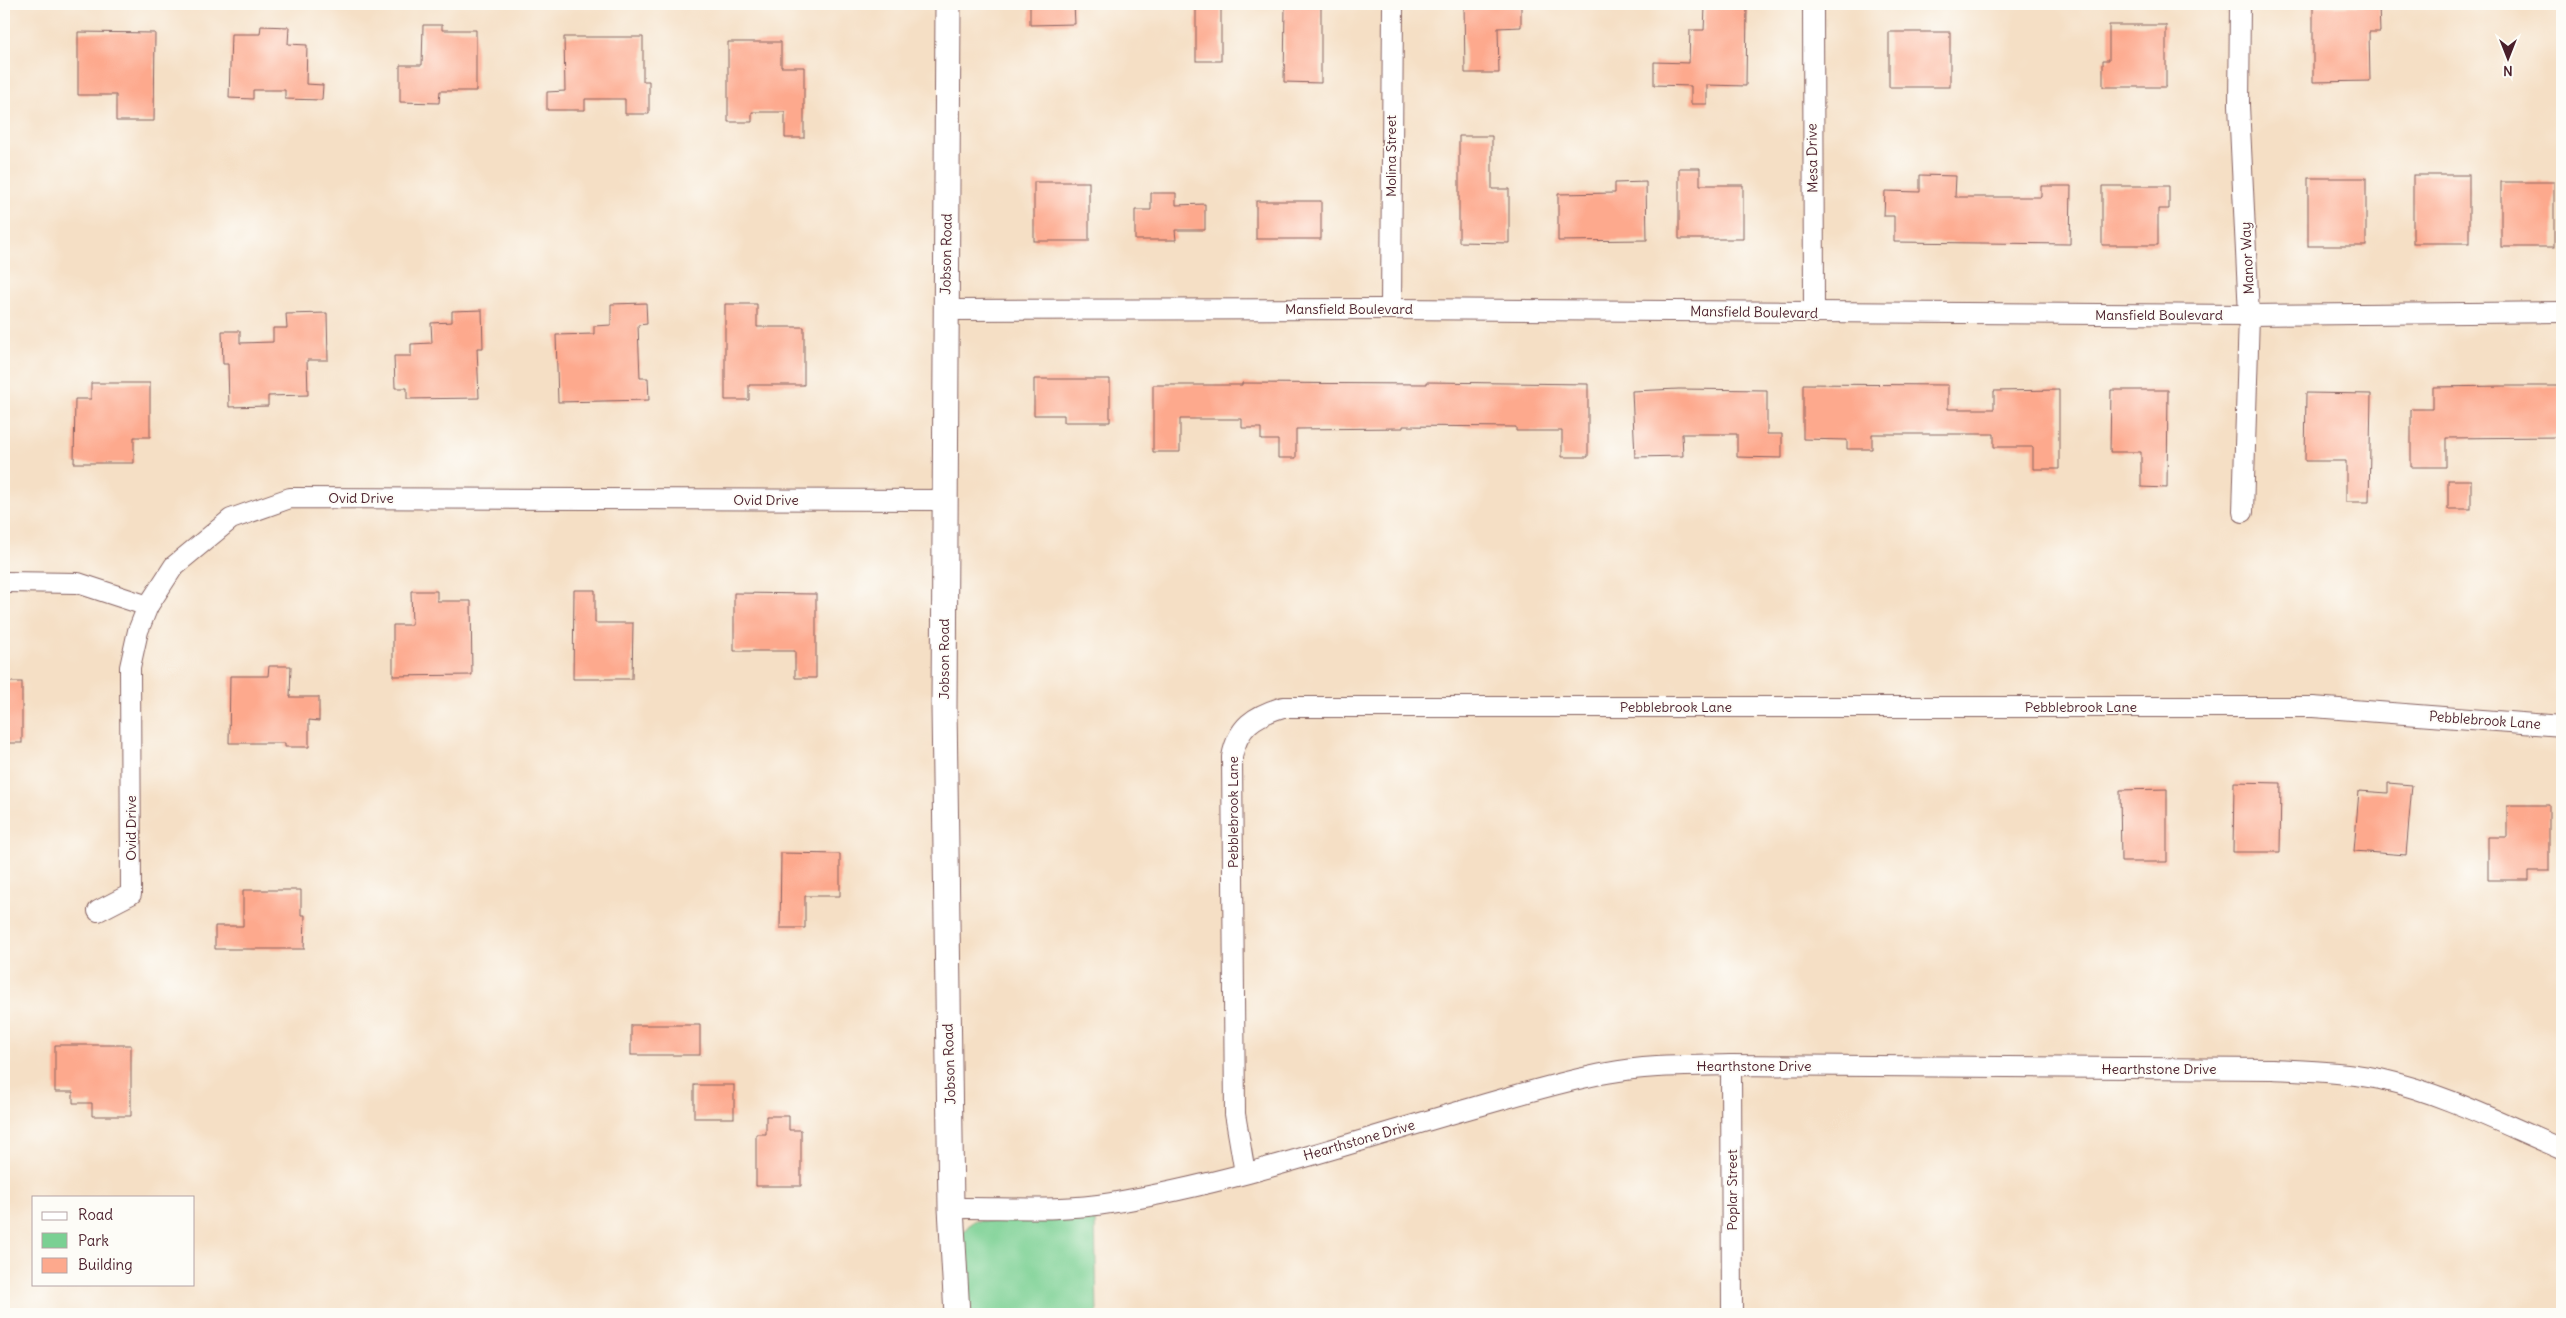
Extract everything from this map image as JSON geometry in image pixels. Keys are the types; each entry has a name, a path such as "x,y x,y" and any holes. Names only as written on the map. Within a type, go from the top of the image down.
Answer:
{"street":[{"name":"Jobson Road","path":"948,4 944,500 951,1208 957,1314"},
{"name":"Molina Street","path":"1391,309 1393,4"},
{"name":"Mesa Drive","path":"1813,4 1814,313"},
{"name":"Manor Way","path":"2240,4 2239,105 2250,315 2243,512"},
{"name":"Mansfield Boulevard","path":"945,310 1391,309 2250,315 2562,312"},
{"name":"Ovid Drive","path":"98,911 131,894 130,667 138,631 148,606 174,566 231,519 290,498 944,500"},
{"path":"4,582 78,584 148,606"},
{"name":"Pebblebrook Lane","path":"1245,1173 1235,1114 1232,757 1236,738 1261,714 1282,707 2313,707 2562,726"},
{"name":"Hearthstone Drive","path":"951,1208 1068,1207 1108,1204 1245,1173 1553,1085 1608,1072 1654,1067 1730,1065 2273,1069 2333,1072 2379,1079 2416,1089 2562,1149"},
{"name":"Poplar Street","path":"1730,1065 1732,1314"}],"green space":[{"path":"1095,1219 1097,1314 965,1314 963,1232 973,1221"}],"building":[{"path":"1030,4 1074,4 1075,24 1030,25"},
{"path":"1196,4 1221,4 1221,61 1196,61"},
{"path":"1285,4 1321,4 1321,83 1284,82"},
{"path":"1464,4 1521,4 1521,27 1498,28 1499,73 1465,73"},
{"path":"2313,6 2379,6 2380,32 2369,32 2370,81 2313,82"},
{"path":"1705,7 1747,7 1746,86 1707,85 1707,104 1691,104 1691,86 1654,85 1654,62 1689,63 1690,30 1704,30"},
{"path":"423,25 442,25 442,30 476,30 476,91 440,91 439,103 400,102 400,65 422,65"},
{"path":"2109,25 2166,25 2166,87 2103,87 2103,60 2109,60"},
{"path":"261,26 289,27 288,44 307,45 306,84 323,85 322,100 285,99 285,90 253,90 253,99 229,98 231,34 260,34"},
{"path":"78,32 155,33 154,121 116,121 116,95 78,95"},
{"path":"1889,32 1950,32 1950,87 1889,87"},
{"path":"564,37 643,37 643,81 649,81 649,114 625,114 625,99 585,99 585,110 547,110 547,92 565,91"},
{"path":"728,42 781,42 781,67 804,67 804,138 785,138 785,112 752,112 752,122 728,122"},
{"path":"1459,136 1492,136 1492,189 1509,189 1509,243 1459,242"},
{"path":"1679,168 1700,168 1700,185 1743,185 1743,239 1679,239"},
{"path":"1920,175 1956,176 1955,197 2041,197 2041,186 2071,186 2070,244 1894,242 1894,216 1884,216 1885,191 1920,192"},
{"path":"2413,175 2469,175 2469,243 2413,243"},
{"path":"2308,178 2366,178 2366,246 2308,246"},
{"path":"1034,182 1089,182 1089,241 1034,241"},
{"path":"1646,182 1647,240 1558,241 1558,194 1615,193 1615,183"},
{"path":"2501,182 2554,182 2554,247 2501,247"},
{"path":"2102,186 2169,186 2169,209 2158,209 2158,245 2102,245"},
{"path":"1151,193 1176,193 1176,205 1205,204 1205,230 1175,230 1176,240 1135,240 1135,210 1151,210"},
{"path":"1256,201 1321,201 1321,239 1256,239"},
{"path":"646,303 647,324 638,325 640,378 648,378 649,400 558,402 556,335 594,334 594,326 611,325 611,304"},
{"path":"725,304 757,304 757,327 804,327 804,385 749,385 749,400 725,400"},
{"path":"482,310 483,348 477,348 479,398 407,399 407,388 395,388 394,356 411,356 411,344 432,343 431,323 452,322 452,311"},
{"path":"327,313 328,360 307,360 308,395 268,396 268,406 229,407 228,364 223,364 222,331 240,331 240,343 273,342 273,328 287,328 286,314"},
{"path":"1034,379 1110,379 1110,422 1064,422 1064,415 1034,415"},
{"path":"1427,382 1588,384 1588,457 1562,457 1562,431 1516,431 1516,427 1403,426 1403,428 1296,429 1296,458 1278,458 1278,440 1261,440 1261,428 1242,428 1242,419 1180,419 1180,452 1153,452 1153,385 1242,385 1242,383 1427,384"},
{"path":"91,383 150,383 150,437 134,437 134,463 74,463 75,399 91,399"},
{"path":"1803,384 1948,385 1948,409 1994,409 1994,391 2059,390 2059,469 2033,469 2033,447 1994,447 1994,434 1872,434 1872,449 1847,449 1847,440 1803,439"},
{"path":"2562,386 2562,437 2446,438 2446,467 2411,467 2411,409 2433,409 2433,387"},
{"path":"1679,389 1767,390 1767,434 1782,434 1782,458 1737,457 1737,434 1682,434 1683,456 1635,457 1632,391"},
{"path":"2111,390 2168,390 2167,488 2141,487 2141,452 2110,452"},
{"path":"2306,393 2371,394 2369,502 2346,502 2346,461 2305,461"},
{"path":"2448,480 2471,480 2471,509 2448,509"},
{"path":"574,590 595,590 595,623 633,623 632,679 573,679"},
{"path":"411,591 437,591 437,601 471,601 472,675 393,676 393,625 412,625"},
{"path":"734,593 816,594 816,678 795,678 795,651 734,651"},
{"path":"269,666 291,666 290,697 319,697 319,721 309,720 309,747 285,747 285,743 229,743 230,676 268,676"},
{"path":"4,682 22,682 22,743 4,743"},
{"path":"2234,782 2281,783 2280,852 2233,852"},
{"path":"2388,783 2412,785 2406,855 2354,851 2359,791 2388,793"},
{"path":"2167,789 2167,862 2121,862 2120,790"},
{"path":"2507,805 2549,805 2549,871 2529,871 2529,880 2488,880 2488,837 2507,837"},
{"path":"781,853 840,854 840,896 805,896 805,928 780,928"},
{"path":"243,890 301,890 301,915 305,915 304,949 215,949 215,926 243,926"},
{"path":"631,1025 700,1025 700,1055 631,1055"},
{"path":"55,1045 131,1045 131,1116 92,1116 92,1103 73,1103 73,1092 55,1092"},
{"path":"694,1085 734,1085 734,1118 694,1118"},
{"path":"766,1116 789,1116 789,1130 801,1130 801,1186 756,1186 756,1134 766,1134"}]}
